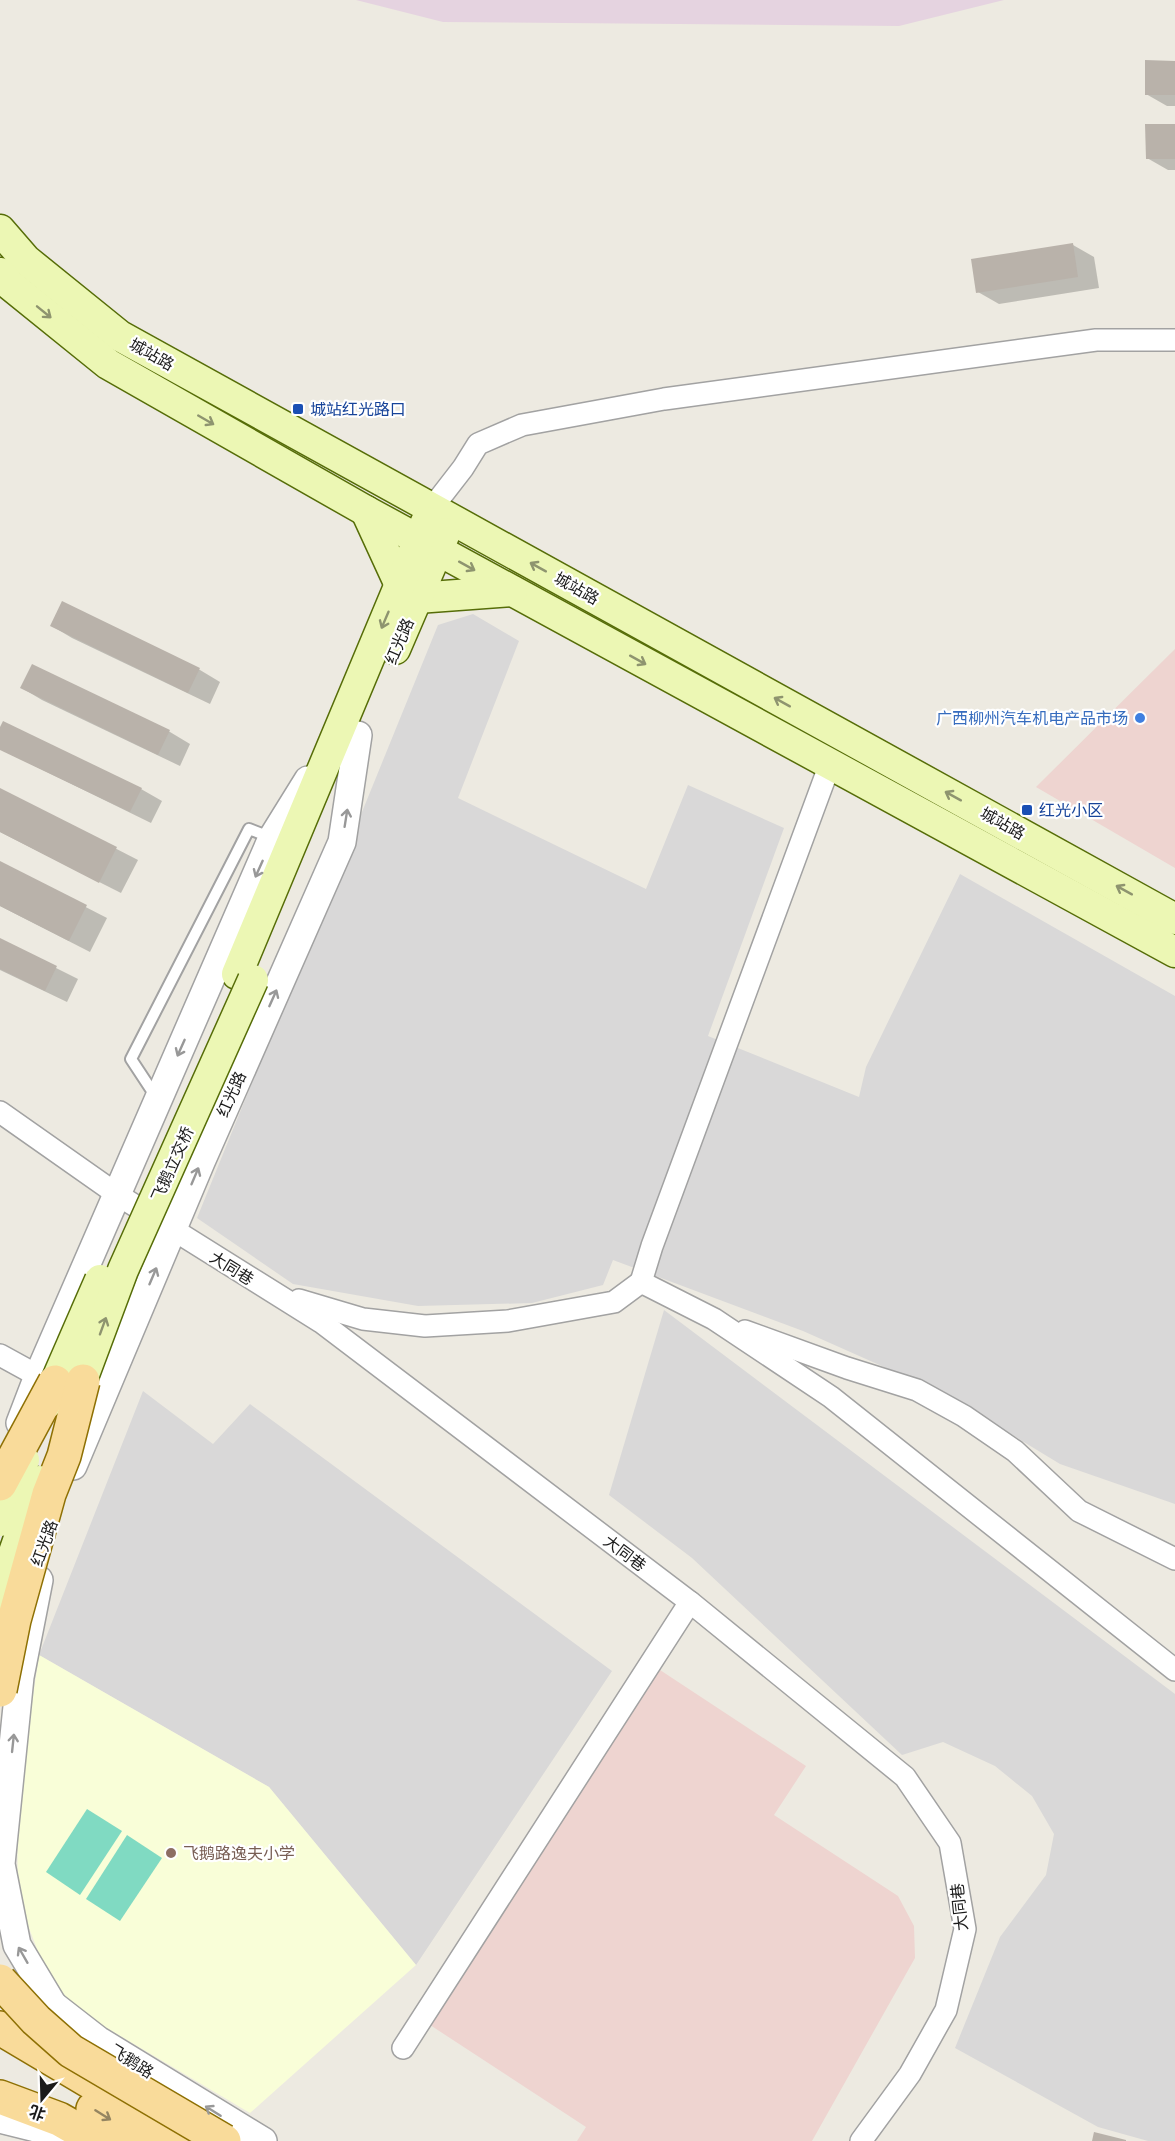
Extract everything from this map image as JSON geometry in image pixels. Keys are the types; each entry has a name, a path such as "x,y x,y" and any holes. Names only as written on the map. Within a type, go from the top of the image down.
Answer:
{"main road":[{"name":"城站路","path":"0,230 26,260 120,336 1175,919"},
{"name":"城站路","path":"0,273 9,284 108,364 366,512 1175,952"},
{"path":"366,512 409,591 513,591"},
{"name":"红光路","path":"349,731 442,513"},
{"name":"飞鹅立交桥","path":"0,1521 68,1387 349,731"},
{"path":"0,1474 68,1387"},
{"path":"0,1690 14,1620 49,1494 64,1456 68,1387"},
{"name":"飞鹅立交桥","path":"0,1598 68,1387"},
{"path":"0,1982 36,2020 71,2051 224,2141"},
{"path":"0,2028 190,2141"},
{"path":"0,2050 144,2141"},
{"path":"0,2097 59,2119 98,2141"}],"street":[{"path":"442,513 463,468 478,444 522,425 664,399 1096,340 1175,340"},
{"name":"红光路","path":"0,1669 61,1499 68,1387 118,1195 272,838 349,731"},
{"name":"红光路","path":"68,1387 172,1230 342,842 349,731"},
{"path":"270,1291 363,1319 425,1326 508,1321 614,1302 641,1282 656,1235 830,764"},
{"name":"大同巷","path":"0,1112 118,1195 321,1322 690,1602 905,1777 950,1843 965,1929 946,2010 909,2074 861,2141"},
{"path":"641,1282 714,1320 831,1397 1175,1670"},
{"path":"714,1320 847,1368 917,1390 964,1416 1014,1451 1079,1511 1175,1559"},
{"path":"0,1355 68,1387"},
{"path":"0,1474 61,1499"},
{"path":"50,1525 20,1677 1,1864 17,1945 53,2005"},
{"path":"404,2048 690,1602"},
{"name":"飞鹅路","path":"0,1982 53,2005 98,2040 263,2141"},
{"path":"0,2119 36,2128 60,2141"}],"lane":[{"path":"158,1100 130,1059 249,829 272,838"}],"shaded area":[{"path":"356,0 1004,0 899,26 443,22"},
{"path":"473,614 519,641 458,798 646,889 688,785 784,828 708,1036 859,1097 866,1067 960,874 1175,996 1175,1504 1060,1464 947,1395 803,1331 613,1260 603,1285 532,1303 418,1306 293,1284 197,1218 438,625"},
{"name":"广西柳州汽车机电产品市场","path":"1175,649 1175,868 1036,787"},
{"path":"664,1310 1175,1694 1175,2141 1148,2141 1098,2127 955,2048 1000,1937 1046,1875 1054,1834 1032,1796 995,1766 943,1742 902,1755 692,1558 609,1495"},
{"path":"143,1391 213,1444 250,1404 612,1671 416,1965 269,1787 39,1655"},
{"name":"飞鹅路逸夫小学","path":"39,1655 269,1787 416,1965 250,2113 80,2012 48,1977 18,1900 17,1807"},
{"path":"660,1670 806,1766 774,1815 898,1896 914,1926 915,1958 812,2141 577,2141 586,2127 427,2023"}],"green space":[{"path":"87,1809 122,1831 80,1895 46,1872"},
{"path":"127,1835 162,1858 120,1921 86,1899"}],"building":[{"path":"1145,60 1175,61 1175,95 1145,95"},
{"path":"1145,124 1175,124 1175,159 1146,159"},
{"path":"1073,243 1078,277 976,293 971,259"},
{"path":"62,601 200,668 188,693 50,626"},
{"path":"32,664 170,730 158,755 20,688"},
{"path":"3,721 142,788 130,812 0,750 0,727"},
{"path":"0,788 117,847 99,883 0,832"},
{"path":"0,861 87,905 69,941 0,906"},
{"path":"0,938 57,966 45,991 0,969"},
{"path":"1094,2132 1126,2140 1126,2141 1092,2141"}],"place":[{"name":"城站红光路口","path":"298,409"},
{"name":"广西柳州汽车机电产品市场","path":"1140,718"},
{"name":"红光小区","path":"1027,810"},
{"name":"飞鹅路逸夫小学","path":"171,1853"}]}
